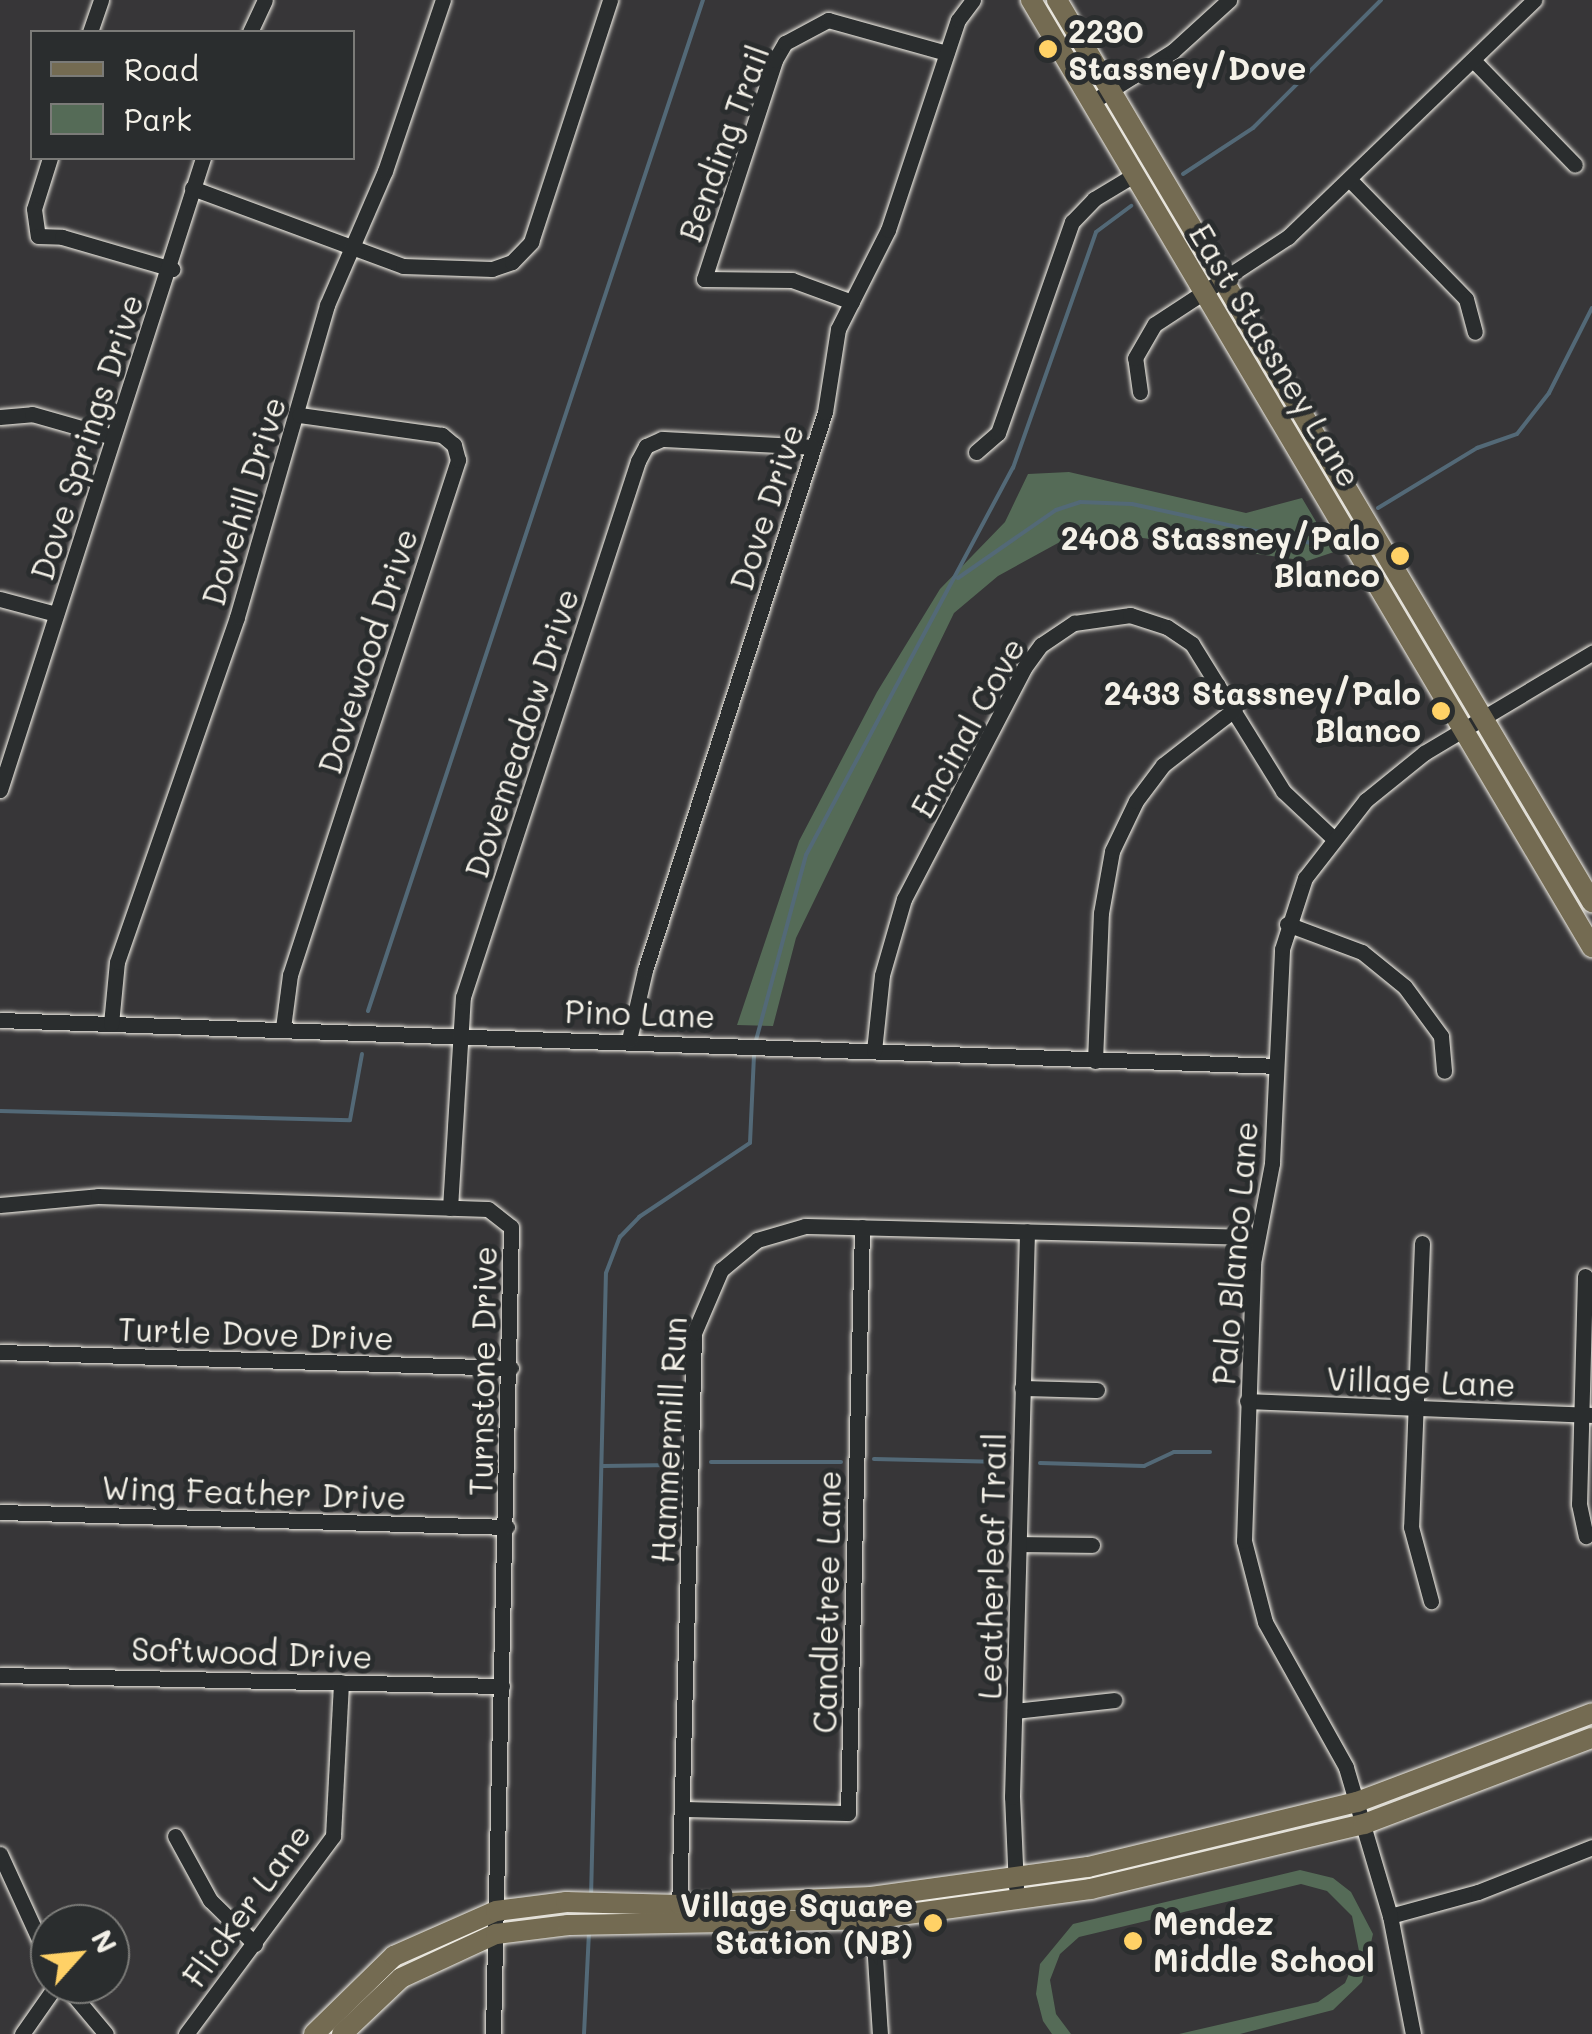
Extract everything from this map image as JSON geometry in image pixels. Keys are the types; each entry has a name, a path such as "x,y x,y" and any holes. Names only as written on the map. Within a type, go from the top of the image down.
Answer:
{"main road":[{"name":"East Stassney Lane","path":"1031,0 1592,946"},
{"name":"East Stassney Lane","path":"1057,0 1592,902"},
{"path":"314,2034 394,1956 496,1911 576,1902 680,1905 871,1897 1016,1879 1175,1850 1357,1802 1592,1713"},
{"path":"342,2034 401,1978 496,1934 575,1925 679,1927 872,1920 1017,1902 1161,1875 1364,1824 1592,1738"}],"street":[{"path":"91,30 101,0"},
{"path":"251,30 265,0"},
{"name":"Dovehill Drive","path":"111,1024 117,962 299,415 327,305 443,0"},
{"path":"192,188 403,266 492,269 522,254 610,0"},
{"name":"Dove Drive","path":"629,1040 644,970 813,447 830,358 852,302 888,230 946,53 973,0"},
{"path":"1092,102 1173,51 1229,0"},
{"path":"1140,392 1134,358 1141,342 1170,310 1288,237 1534,0"},
{"name":"Bending Trail","path":"852,302 792,280 704,279 776,60 795,36 828,20 946,53"},
{"path":"1472,60 1575,165"},
{"path":"49,160 34,209 38,236 62,237 172,268"},
{"name":"Dove Springs Drive","path":"0,790 113,437 172,268 202,160"},
{"path":"976,452 998,433 1072,222 1094,199 1138,180"},
{"path":"1350,180 1466,299 1474,332"},
{"path":"0,417 32,414 113,437"},
{"name":"Dovewood Drive","path":"283,1028 297,954 458,460 454,445 442,435 299,415"},
{"name":"Dovemeadow Drive","path":"450,1208 463,997 646,446 662,439 813,447"},
{"path":"0,599 56,614"},
{"name":"Encinal Cove","path":"874,1051 882,975 904,899 1041,646 1074,623 1102,615 1157,622 1202,656 1291,802 1333,838"},
{"name":"Palo Blanco Lane","path":"1413,2034 1390,1916 1357,1802 1328,1724 1271,1633 1248,1573 1248,1402 1256,1237 1270,1184 1287,924 1305,878 1333,838 1394,774 1592,652"},
{"path":"1095,1061 1101,913 1112,851 1150,781 1179,750 1235,710"},
{"path":"1287,924 1362,952 1405,987 1441,1036 1444,1071"},
{"name":"Pino Lane","path":"0,1020 458,1033 1276,1066"},
{"name":"Turnstone Drive","path":"0,1204 98,1196 488,1209 510,1227 511,1368 493,2034"},
{"name":"Hammermill Run","path":"679,1927 694,1333 701,1305 721,1270 758,1240 805,1226 1256,1237"},
{"name":"Candletree Lane","path":"682,1809 848,1813 862,1228"},
{"name":"Leatherleaf Trail","path":"1017,1902 1016,1711 1027,1231"},
{"path":"1422,1243 1411,1527 1431,1601"},
{"path":"1586,1276 1586,1415 1578,1504 1586,1536"},
{"name":"Turtle Dove Drive","path":"0,1352 511,1368"},
{"path":"1022,1388 1097,1390"},
{"name":"Village Lane","path":"1248,1402 1586,1415"},
{"name":"Wing Feather Drive","path":"0,1512 507,1527"},
{"path":"1020,1544 1092,1545"},
{"name":"Softwood Drive","path":"0,1675 502,1686"},
{"name":"Flicker Lane","path":"186,2034 332,1836 341,1682"},
{"path":"1016,1711 1114,1700"},
{"path":"175,1836 210,1900 256,1944"},
{"path":"1390,1916 1495,1886 1592,1847"},
{"path":"0,1854 30,1919"},
{"path":"871,1897 880,2034"},
{"path":"22,2034 45,2004"},
{"path":"79,2004 106,2034"}],"green space":[{"path":"1069,472 1246,513 1302,498 1334,552 1307,561 1114,534 1069,537 998,576 954,613 796,938 773,1026 737,1025 799,841 877,692 940,589 1005,522 1028,474"},
{"path":"1300,1870 1333,1878 1351,1892 1373,1934 1362,1982 1333,2010 1240,2034 1179,2034 1318,2002 1345,1983 1359,1951 1352,1916 1327,1891 1301,1884 1079,1937 1060,1954 1050,1980 1056,2014 1071,2034 1052,2034 1043,2021 1036,1994 1040,1964 1073,1924"}],"waterway":[{"path":"368,1011 703,0"},
{"path":"1183,174 1253,128 1381,0"},
{"path":"755,1044 806,855 1013,468 1096,232 1131,206"},
{"path":"1378,508 1477,448 1517,434 1549,393 1592,308"},
{"path":"958,578 1056,510 1080,502 1132,504 1316,544 1328,537"},
{"path":"0,1111 350,1120 362,1054"},
{"path":"591,1898 606,1273 620,1237 639,1217 750,1143 754,1054"},
{"path":"1040,1463 1144,1466 1174,1452 1210,1452"},
{"path":"874,1459 1004,1462"},
{"path":"711,1462 841,1462"},
{"path":"603,1466 674,1465"},
{"path":"584,2034 589,1932"}],"place":[{"name":"2230 Stassney/Dove","path":"1048,49"},
{"name":"2408 Stassney/Palo Blanco","path":"1400,556"},
{"name":"2433 Stassney/Palo Blanco","path":"1441,711"},
{"name":"Village Square Station (NB)","path":"933,1923"},
{"name":"Mendez Middle School","path":"1133,1941"}]}
